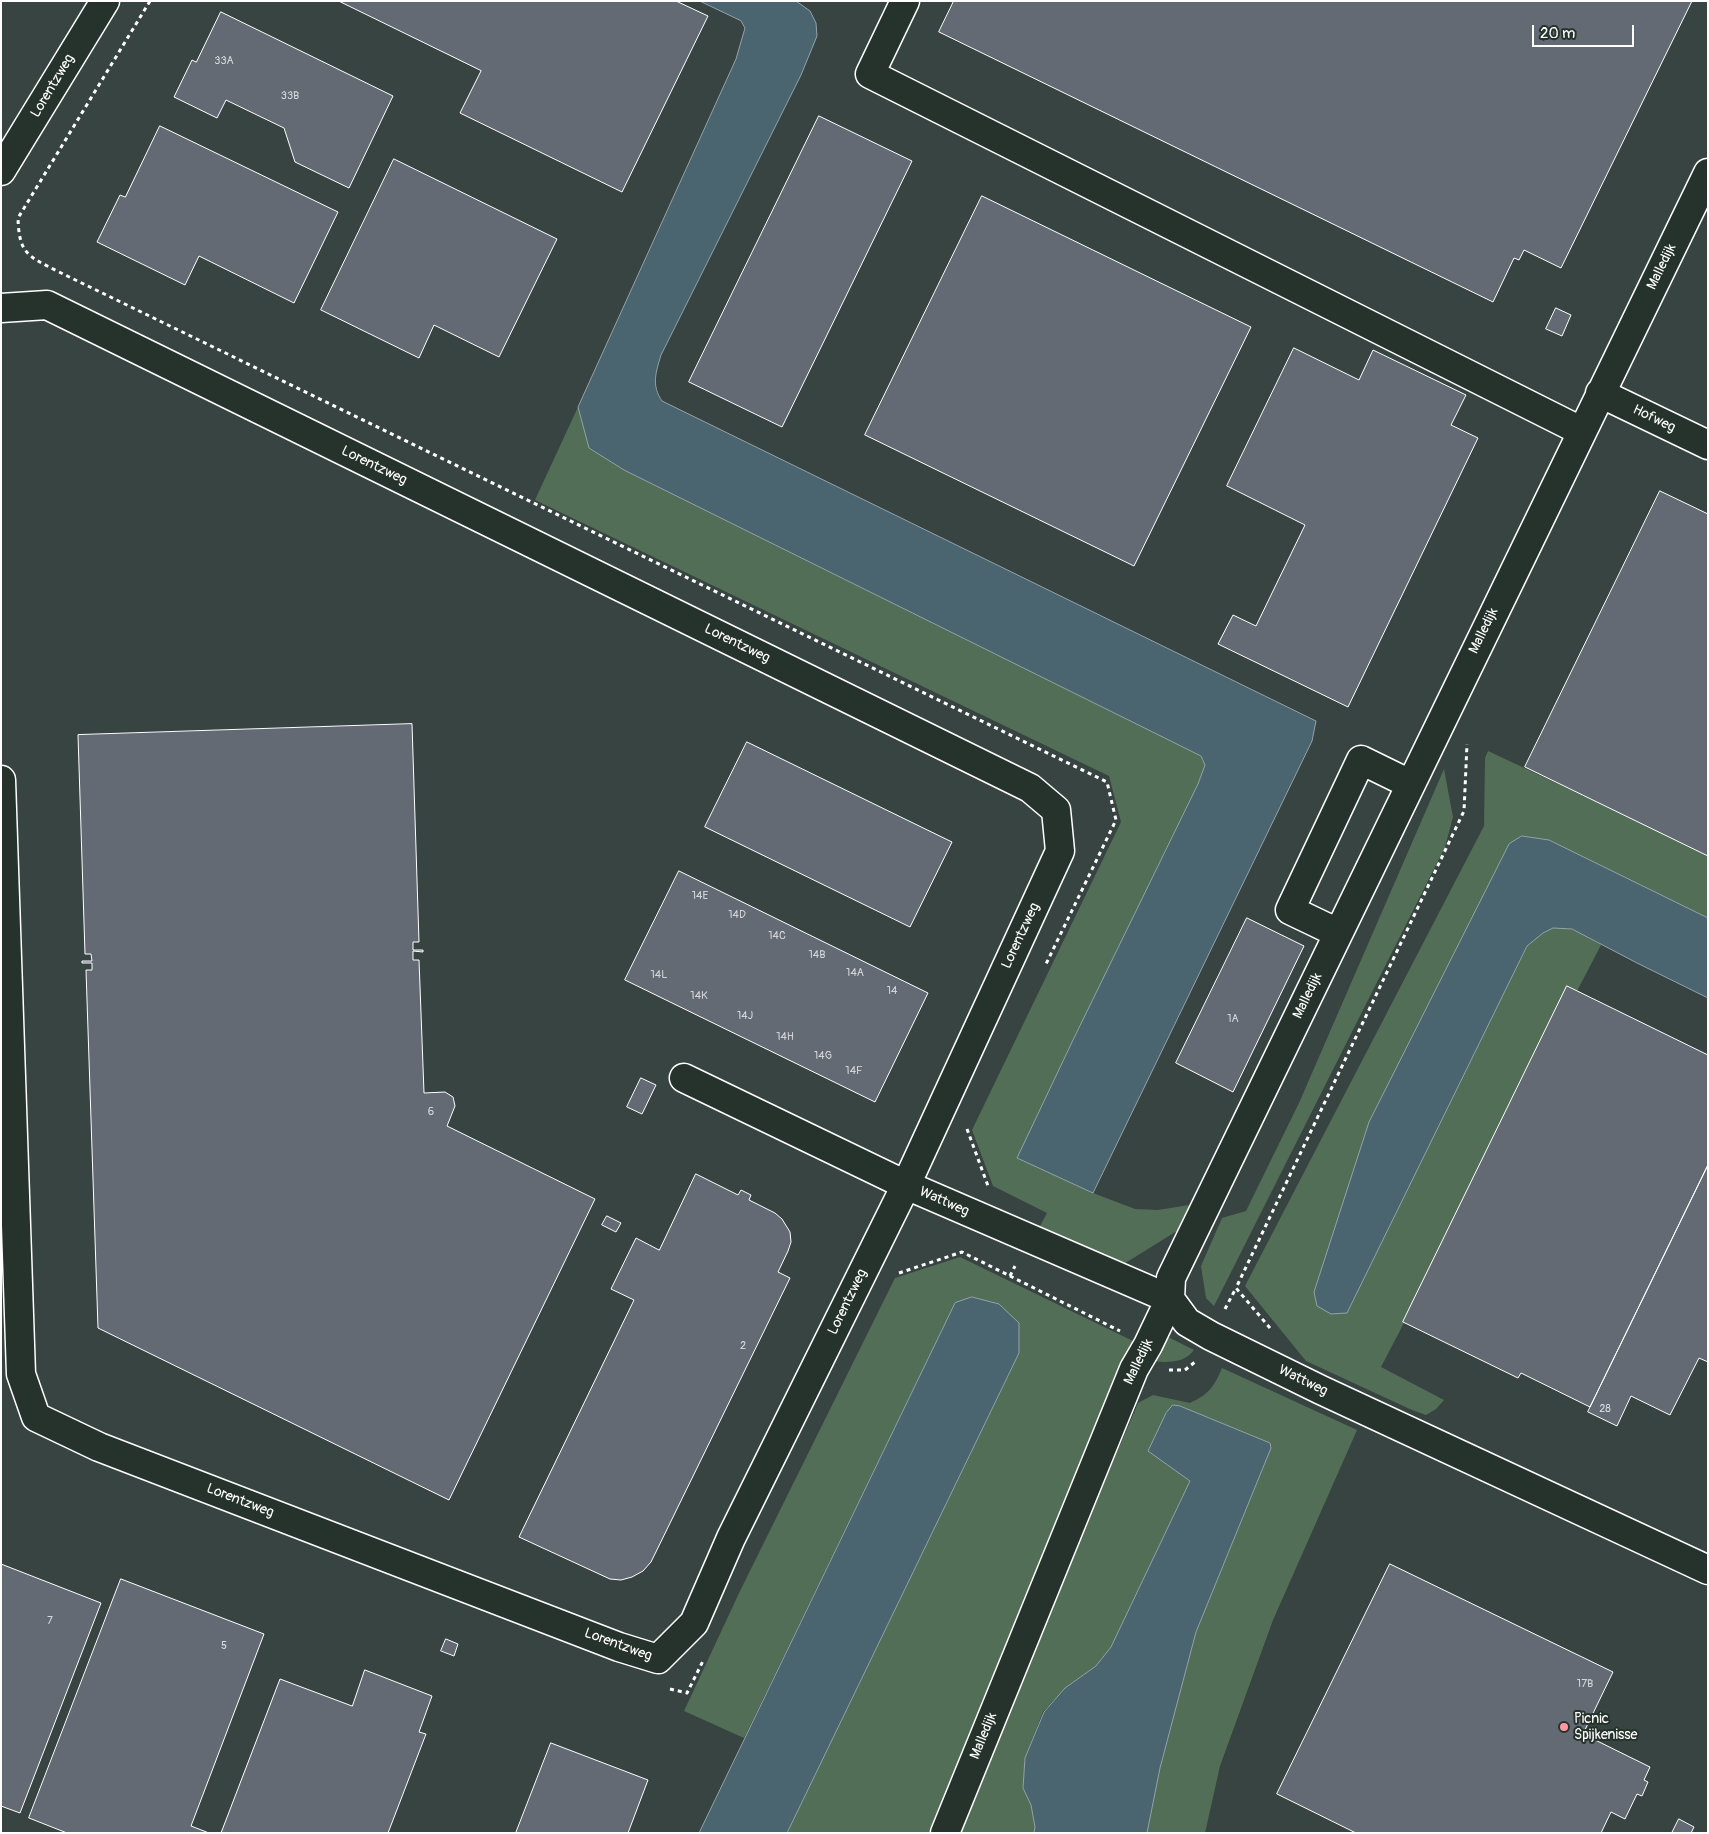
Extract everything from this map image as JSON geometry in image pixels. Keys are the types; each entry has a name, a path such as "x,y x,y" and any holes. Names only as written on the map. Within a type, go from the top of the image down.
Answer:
{"street":[{"name":"Lorentzweg","path":"1,171 105,1"},
{"path":"905,1 870,74 1582,431"},
{"name":"Malledijk","path":"945,1833 1134,1370 1170,1299 1171,1278 1708,173"},
{"name":"Lorentzweg","path":"1,308 47,305 1030,788 1056,810 1060,851 906,1186 731,1538 694,1623 658,1659 610,1643 99,1447 36,1417 21,1374 1,780"},
{"name":"Hofweg","path":"1600,393 1708,445"},
{"path":"1338,933 1290,910 1362,760 1410,784"},
{"name":"Wattweg","path":"684,1078 906,1186 1170,1299 1187,1322 1211,1336 1321,1390 1708,1570"}],"path":[{"path":"1272,1331 1236,1288 1464,811 1467,744 1471,736"},
{"path":"892,1275 962,1252 1148,1344"},
{"path":"658,1659 667,1688 687,1693 704,1658"}],"shaded area":[{"path":"1,1 1708,1 1708,1833 1116,1833 1224,1449 983,1334 740,1833 1,1833"}],"green space":[{"path":"578,407 589,448 624,470 1201,756 1205,765 1198,784 1073,1040 1018,1158 1093,1193 1135,1209 1158,1210 1189,1205 1177,1231 1122,1265 1038,1230 1047,1213 993,1186 972,1130 1121,822 1109,776 535,500"},
{"path":"1488,751 1708,854 1708,918 1549,840 1522,836 1347,1313 1527,946 1546,931 1559,927 1578,932 1601,945 1381,1367 1444,1400 1436,1409 1426,1415 1306,1361 1245,1286 1484,826 1485,758"},
{"path":"1444,769 1453,817 1445,847 1214,1306 1206,1298 1201,1266 1222,1218 1246,1211 1299,1103"},
{"path":"960,1257 1135,1342 971,1730 932,1833 787,1833 1019,1353 955,1303 744,1738 684,1711 740,1591 895,1278"},
{"path":"1160,1333 1194,1350 1190,1355 1179,1360 1166,1362 1147,1361"},
{"path":"1222,1368 1357,1430 1273,1620 1220,1766 1205,1833 1147,1833 1160,1768 1196,1632 1271,1448 1270,1443 1180,1406 1173,1405 1185,1477 1190,1481 1111,1647 1096,1666 1065,1688 1043,1712 1025,1758 1023,1788 1031,1805 1035,1827 1034,1833 957,1833 983,1764 1138,1403 1153,1395 1190,1403 1210,1389"}],"water":[{"path":"700,1 796,1 810,11 816,23 817,36 801,75 661,355 656,373 656,389 662,401 1316,721 1312,741 1093,1193 1017,1158 1198,784 1205,765 1201,756 624,470 589,448 578,407 736,59 745,28 741,21"},
{"path":"1522,836 1549,840 1708,918 1708,998 1572,929 1553,928 1543,933 1527,946 1347,1313 1331,1314 1317,1306 1314,1292 1369,1122 1509,844"},
{"path":"972,1297 999,1304 1019,1323 1019,1353 787,1833 699,1833 955,1303"},
{"path":"1173,1405 1180,1406 1270,1443 1271,1448 1196,1632 1160,1768 1147,1833 1034,1833 1035,1827 1031,1805 1023,1788 1025,1758 1044,1712 1065,1688 1096,1666 1111,1647 1190,1481 1148,1451 1166,1413"}],"building":[{"path":"339,1 676,1 708,16 622,192 460,113 481,71"},
{"path":"954,1 1692,1 1561,268 1524,250 1519,260 1514,258 1493,302 939,32"},
{"path":"221,12 393,96 349,188 295,162 284,128 226,100 217,118 174,97 192,60 196,62"},
{"path":"819,116 912,161 782,427 689,382"},
{"path":"160,126 338,212 294,303 199,256 185,285 97,242 120,195 125,197"},
{"path":"394,159 557,239 499,357 434,325 419,358 321,310"},
{"path":"982,196 1251,327 1134,566 865,435"},
{"path":"1556,308 1571,315 1562,336 1546,329"},
{"path":"1294,348 1359,380 1373,350 1466,395 1451,425 1478,438 1348,707 1218,644 1233,615 1256,626 1305,525 1227,486"},
{"path":"1660,491 1708,514 1708,856 1525,767"},
{"path":"412,724 419,942 413,942 413,950 423,950 423,952 413,951 413,960 419,960 424,1093 445,1092 453,1097 455,1106 447,1126 595,1199 449,1500 98,1328 86,970 92,970 92,963 82,963 82,961 92,961 91,954 85,954 78,735"},
{"path":"747,742 952,842 910,927 705,827"},
{"path":"679,871 928,993 875,1102 625,980"},
{"path":"1247,918 1304,946 1233,1092 1176,1063"},
{"path":"1567,986 1708,1055 1708,1165 1590,1407 1521,1373 1518,1378 1403,1322"},
{"path":"641,1078 656,1085 642,1114 627,1107"},
{"path":"1708,1165 1708,1362 1699,1358 1670,1415 1631,1396 1617,1426 1588,1412"},
{"path":"696,1174 738,1195 741,1190 751,1195 749,1200 775,1213 782,1219 790,1232 791,1242 778,1272 790,1278 651,1562 643,1571 632,1577 621,1580 610,1579 519,1537 634,1300 611,1289 636,1238 659,1250"},
{"path":"607,1216 621,1223 616,1232 602,1225"},
{"path":"1,1564 101,1603 20,1813 1,1806"},
{"path":"1390,1564 1613,1672 1583,1734 1650,1767 1644,1780 1648,1782 1642,1796 1637,1794 1625,1819 1611,1812 1601,1833 1356,1833 1277,1794"},
{"path":"121,1579 264,1634 191,1826 209,1833 67,1833 29,1818"},
{"path":"446,1639 458,1644 454,1656 441,1651"},
{"path":"365,1670 432,1696 419,1732 426,1734 388,1833 221,1833 280,1679 352,1706"},
{"path":"551,1743 648,1780 628,1833 516,1833"},
{"path":"1679,1819 1694,1827 1691,1833 1672,1833"}],"place":[{"name":"Picnic Spijkenisse","path":"1564,1727"}]}
